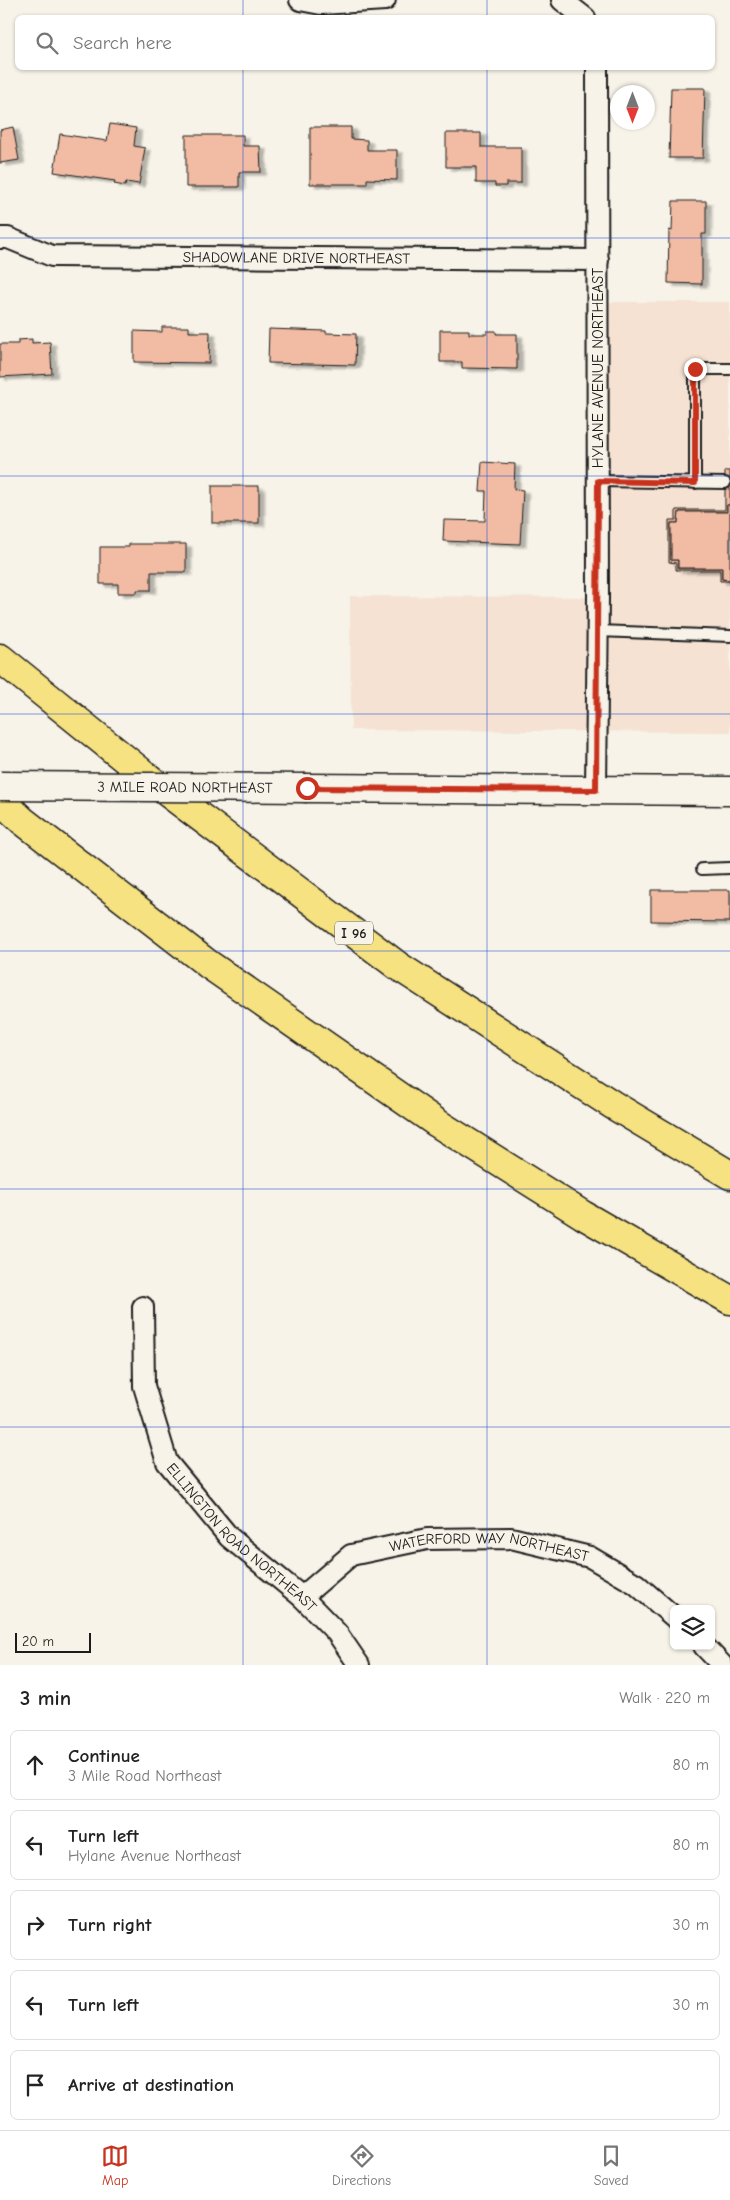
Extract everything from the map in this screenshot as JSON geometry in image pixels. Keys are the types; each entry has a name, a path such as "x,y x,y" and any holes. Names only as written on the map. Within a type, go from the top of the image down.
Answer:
{"highway":[{"name":"I 96","path":"0,658 151,780 398,966 613,1105 730,1175"},
{"path":"0,800 45,838 208,964 437,1123 583,1215 730,1300"}],"main road":[{"name":"3 MILE ROAD NORTHEAST","path":"0,786 730,791"}],"street":[{"path":"300,0 321,4 386,0"},
{"path":"562,0 581,15"},
{"name":"HYLANE AVENUE NORTHEAST","path":"596,790 598,632 597,70"},
{"name":"SHADOWLANE DRIVE NORTHEAST","path":"0,238 8,238 52,256 598,260"},
{"name":"ELLINGTON ROAD NORTHEAST","path":"143,1307 144,1386 167,1462 229,1537 302,1597 337,1633 359,1665"},
{"name":"WATERFORD WAY NORTHEAST","path":"302,1597 352,1555 427,1539 511,1538 590,1557 636,1584 670,1614"},
{"path":"708,1650 722,1665"}],"lane":[{"path":"695,483 695,369 730,369"},
{"path":"598,481 725,483"},
{"path":"598,632 730,636"},
{"path":"702,869 730,868"}],"shaded area":[{"path":"598,302 730,302 730,732 351,730 350,596 598,597"}],"building":[{"path":"671,88 705,88 703,158 669,158"},
{"path":"110,124 136,128 134,146 145,148 139,184 126,182 125,186 114,184 115,181 54,172 60,134 107,141"},
{"path":"13,127 19,160 0,163 0,130"},
{"path":"310,127 351,127 351,139 367,140 367,150 397,150 397,180 367,179 367,184 310,184"},
{"path":"446,133 481,133 481,147 521,147 521,183 506,183 506,186 495,186 495,183 476,183 476,167 446,167"},
{"path":"186,135 243,135 243,146 260,146 261,172 239,172 239,187 186,187"},
{"path":"673,201 706,201 706,234 702,234 702,284 668,283 669,230 672,231"},
{"path":"162,327 189,327 189,332 210,332 209,363 134,362 134,331 162,332"},
{"path":"269,329 356,334 355,365 268,363"},
{"path":"440,330 469,330 469,334 487,334 487,331 496,331 496,334 517,334 517,369 462,368 462,362 440,362"},
{"path":"32,339 32,343 50,342 52,374 0,377 0,344 18,344 18,340"},
{"path":"482,462 515,464 514,489 523,490 520,544 443,541 444,520 485,521 486,491 480,491"},
{"path":"725,471 730,471 730,505 727,505 727,512 679,512 678,523 671,523 671,560 678,560 678,568 722,568 722,579 730,581 720,581 720,570 676,570 676,563 669,562 669,520 676,520 676,510 725,510"},
{"path":"212,486 259,486 259,523 212,523"},
{"path":"727,505 730,505 730,580 722,579 722,568 678,568 678,560 671,560 671,523 678,523 679,512 727,512"},
{"path":"129,544 186,544 186,572 151,572 151,590 137,590 137,593 118,593 118,584 100,584 100,547 129,547"},
{"path":"651,890 730,890 730,922 651,921"}],"route":[{"path":"307,788 596,790 598,481 695,483 695,369"}]}
